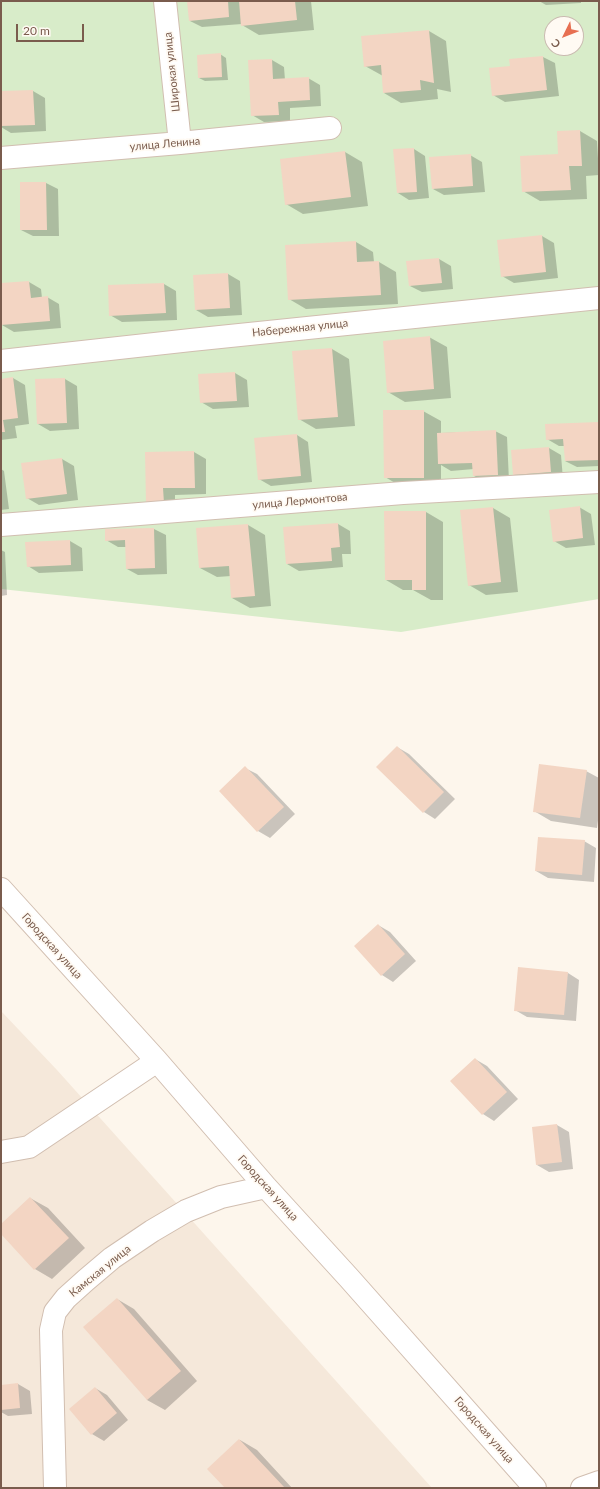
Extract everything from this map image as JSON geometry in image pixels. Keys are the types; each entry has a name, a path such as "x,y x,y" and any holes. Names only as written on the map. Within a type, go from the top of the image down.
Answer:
{"street":[{"name":"Широкая улица","path":"165,1 180,143"},
{"name":"улица Ленина","path":"1,158 180,143 330,128"},
{"name":"Набережная улица","path":"1,361 599,298"},
{"name":"улица Лермонтова","path":"1,525 403,493 599,482"},
{"name":"Городская улица","path":"1,888 157,1061 266,1187 349,1278 535,1488"},
{"path":"1,1152 29,1147 157,1061"},
{"name":"Камская улица","path":"55,1488 51,1330 56,1312 66,1298 112,1258 186,1211 221,1197 266,1187"},
{"path":"582,1488 599,1482"}],"shaded area":[{"path":"1,1011 57,1070 432,1488 1,1488"}],"green space":[{"path":"1,1 599,1 599,599 401,632 1,589"}],"building":[{"path":"187,1 228,1 229,17 189,21"},
{"path":"239,1 295,1 297,20 241,26"},
{"path":"429,30 434,83 420,80 421,90 383,93 381,65 364,67 361,36"},
{"path":"221,53 222,77 198,78 197,55"},
{"path":"543,56 547,90 492,96 489,68 510,66 509,59"},
{"path":"272,59 273,79 309,77 310,100 278,102 279,115 251,116 248,60"},
{"path":"33,90 35,125 1,126 1,91"},
{"path":"580,130 582,166 569,166 571,190 522,192 520,156 558,154 557,131"},
{"path":"414,148 417,192 397,193 393,149"},
{"path":"345,151 351,197 285,205 280,159"},
{"path":"471,154 473,186 432,189 429,157"},
{"path":"20,182 46,182 47,230 20,230"},
{"path":"542,235 546,272 501,277 497,240"},
{"path":"356,241 357,262 379,261 381,295 288,300 285,245"},
{"path":"439,258 442,283 409,286 406,261"},
{"path":"228,273 230,308 195,310 193,275"},
{"path":"29,281 31,298 48,296 50,321 1,325 1,283"},
{"path":"164,283 166,313 109,316 108,285"},
{"path":"430,336 434,389 387,393 383,341"},
{"path":"332,348 338,417 298,420 292,351"},
{"path":"235,372 237,401 200,403 198,374"},
{"path":"13,377 18,418 3,420 5,432 1,432 1,379"},
{"path":"65,378 67,423 37,424 35,379"},
{"path":"383,410 424,410 424,478 384,478"},
{"path":"599,422 599,460 565,461 563,439 546,440 545,424"},
{"path":"496,430 498,475 473,476 472,463 438,464 437,433"},
{"path":"297,434 301,476 258,480 254,438"},
{"path":"549,447 551,472 513,475 511,450"},
{"path":"194,451 195,488 163,488 164,503 146,503 145,452"},
{"path":"62,458 67,494 26,499 21,463"},
{"path":"580,506 583,538 553,542 549,510"},
{"path":"493,507 501,582 468,586 460,510"},
{"path":"384,511 426,511 426,590 412,590 412,580 385,580"},
{"path":"338,523 340,547 331,548 332,561 286,564 283,527"},
{"path":"248,524 255,596 231,598 229,566 199,568 196,528"},
{"path":"154,528 155,568 126,569 125,540 105,541 105,529"},
{"path":"70,540 71,565 27,567 25,542"},
{"path":"397,746 444,792 423,813 376,767"},
{"path":"539,764 587,770 580,818 533,812"},
{"path":"245,766 284,807 257,832 219,791"},
{"path":"538,837 585,840 582,875 535,871"},
{"path":"378,924 405,954 381,976 354,946"},
{"path":"518,967 568,972 564,1015 514,1011"},
{"path":"475,1058 507,1092 482,1115 450,1081"},
{"path":"557,1124 562,1162 536,1165 532,1127"},
{"path":"30,1197 69,1238 34,1270 1,1234 1,1224"},
{"path":"117,1298 181,1371 147,1400 83,1327"},
{"path":"18,1383 20,1408 1,1410 1,1385"},
{"path":"95,1387 117,1413 91,1435 69,1409"},
{"path":"239,1439 285,1488 225,1488 207,1469"}]}
